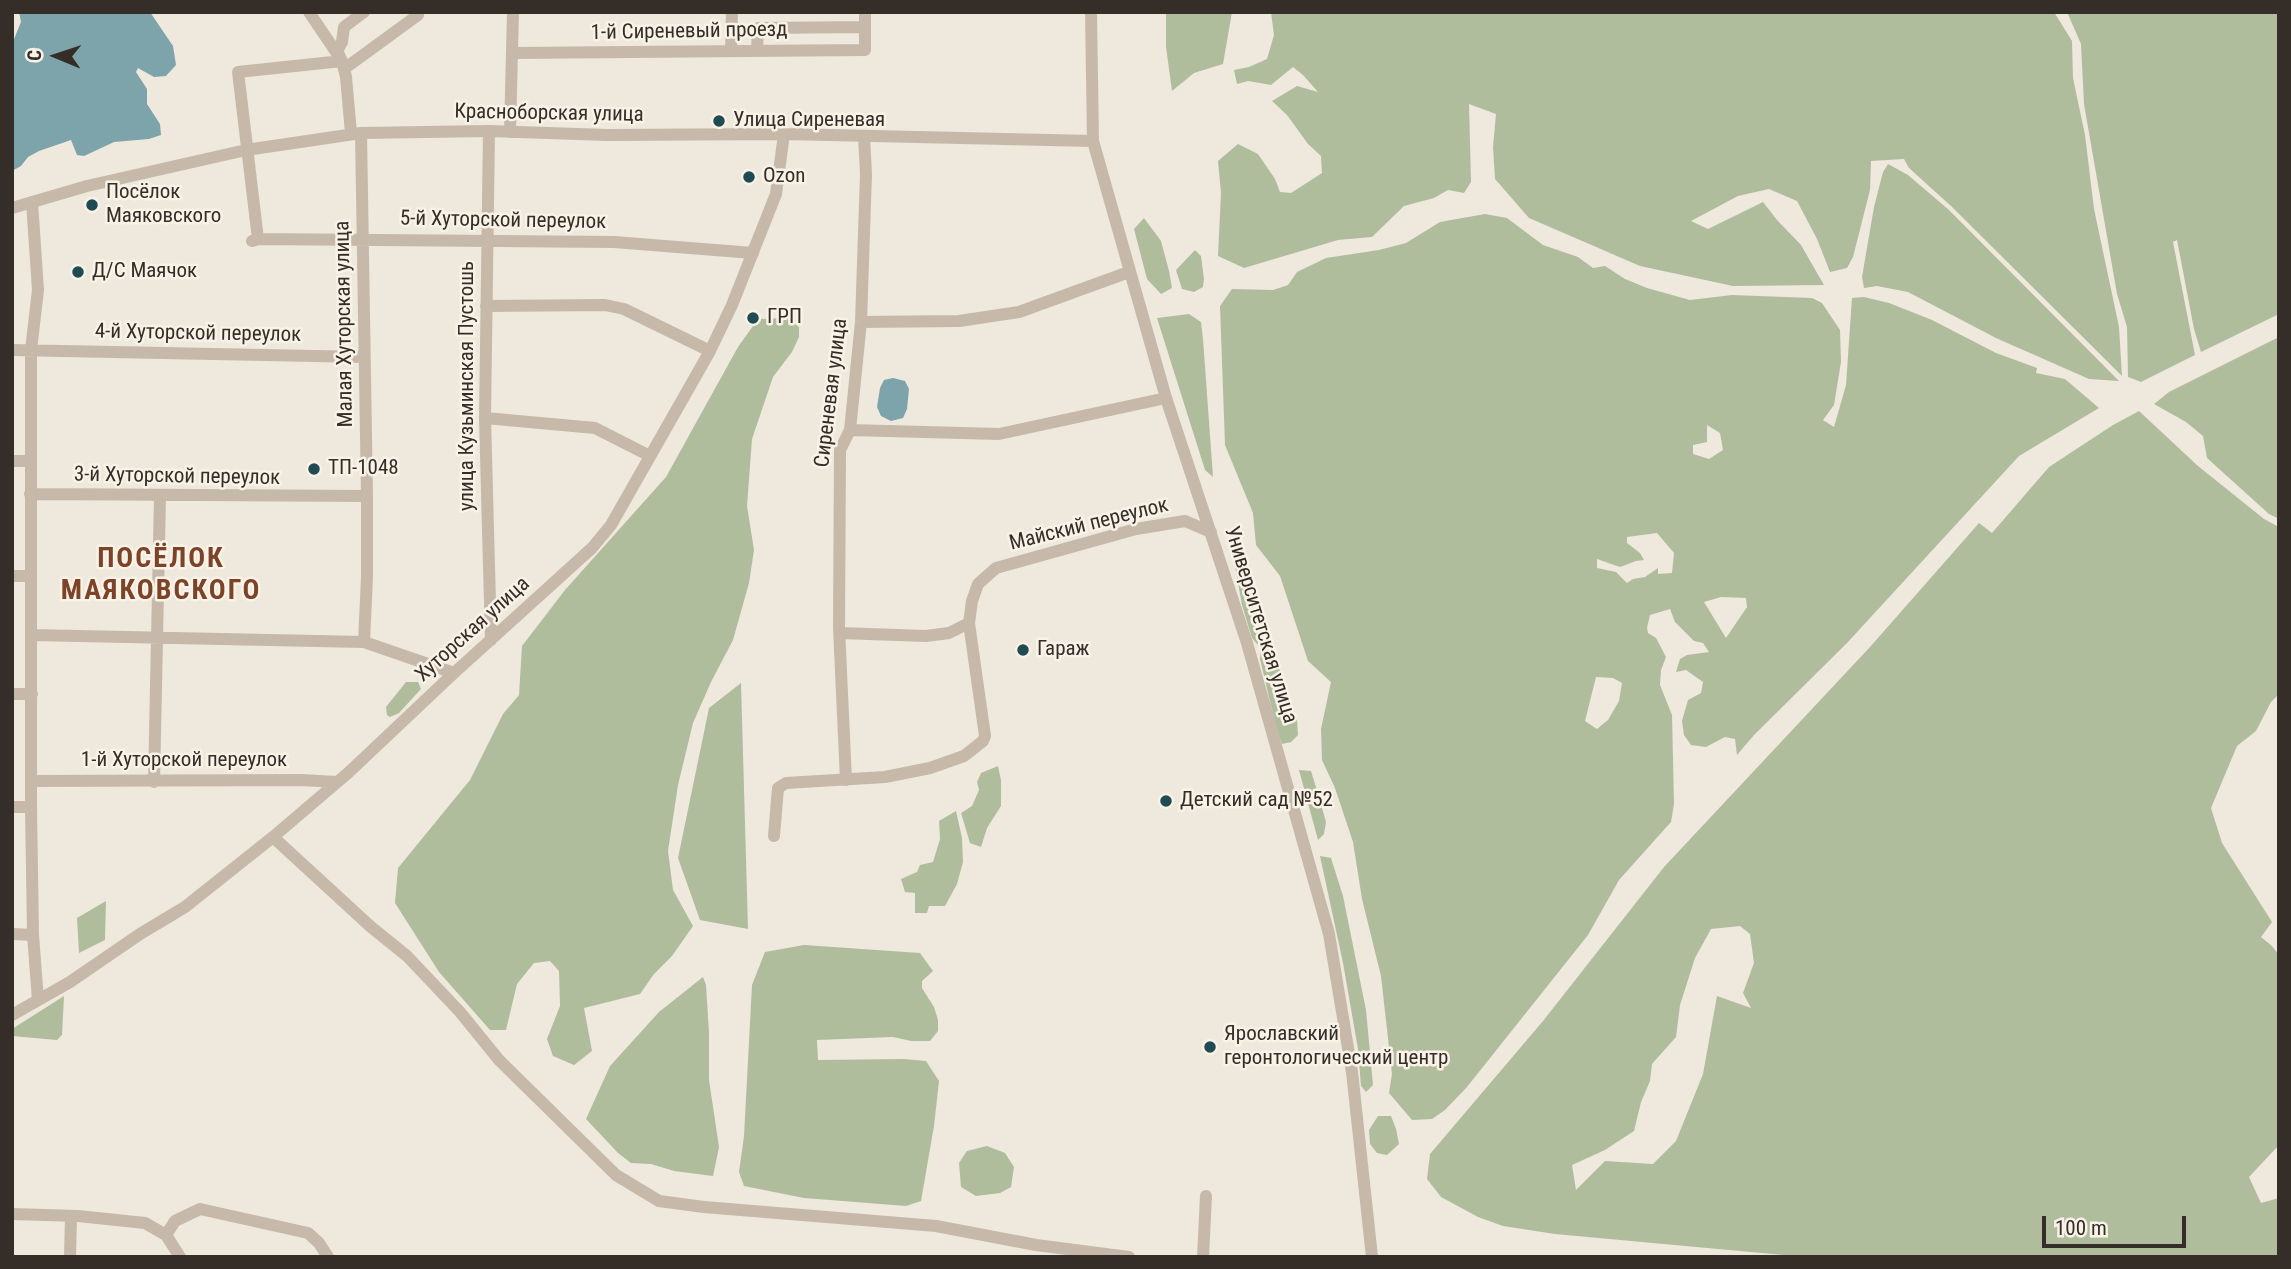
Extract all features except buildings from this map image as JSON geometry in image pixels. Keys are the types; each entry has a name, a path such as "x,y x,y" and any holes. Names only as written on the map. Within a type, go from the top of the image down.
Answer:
{"street":[{"path":"309,12 341,60"},
{"path":"341,60 344,26 364,12"},
{"path":"246,150 238,72 341,60 418,15 416,12"},
{"path":"510,132 513,12"},
{"path":"731,51 732,12"},
{"path":"757,51 758,28 866,27 866,12"},
{"name":"Университетская улица","path":"1091,12 1093,141 1166,398 1247,643 1329,934 1352,1072 1372,1257"},
{"name":"1-й Сиреневый проезд","path":"513,53 865,50 866,27"},
{"name":"Малая Хуторская улица","path":"341,60 356,133 364,239 367,578 364,642"},
{"name":"Красноборская улица","path":"12,208 87,186 246,150 356,133 489,131 784,134 1093,141"},
{"name":"улица Кузьминская Пустошь","path":"489,131 485,418 491,640"},
{"name":"Хуторская улица","path":"12,1015 70,982 139,934 185,907 273,837 348,773 592,548 611,525 710,351 776,194 784,134"},
{"name":"Сиреневая улица","path":"846,780 840,633 840,450 850,430 861,322 866,174 864,137"},
{"name":"5-й Хуторской переулок","path":"246,150 255,240 614,242 753,253"},
{"path":"32,202 38,290 31,350 30,494 33,934 38,1000"},
{"path":"861,322 959,321 1019,312 1129,272"},
{"path":"486,306 605,305 624,309 710,351"},
{"name":"4-й Хуторской переулок","path":"12,350 365,357"},
{"path":"850,430 999,434 1166,398"},
{"path":"485,418 595,428 650,456"},
{"path":"12,461 31,461"},
{"name":"3-й Хуторской переулок","path":"30,494 366,496"},
{"path":"154,782 160,496"},
{"name":"Майский переулок","path":"846,780 885,777 930,768 964,755 983,741 985,736 969,624 972,601 978,584 996,568 1136,528 1185,521 1212,532"},
{"path":"12,576 30,576"},
{"path":"840,633 926,636 949,633 969,624"},
{"path":"31,635 364,642 454,673"},
{"path":"12,694 32,694"},
{"path":"774,836 776,799 781,785 846,780"},
{"name":"1-й Хуторской переулок","path":"32,781 336,782"},
{"path":"12,807 32,807"},
{"path":"273,837 371,927 407,956 460,1012 499,1060 616,1175 659,1200 704,1207 936,1226 1036,1245 1129,1257"},
{"path":"12,934 33,934"},
{"path":"1203,1257 1206,1196"},
{"path":"166,1235 175,1221 200,1209 308,1233 328,1257"},
{"path":"12,1214 145,1223 166,1235 180,1257"},
{"path":"70,1257 71,1217"}],"green space":[{"path":"1166,12 1232,12 1223,64 1194,73 1172,91 1166,47"},
{"path":"1271,12 2054,12 2072,41 2073,78 2085,135 2094,209 2119,327 2122,376 1951,206 1909,168 1904,159 1871,161 1870,190 1853,257 1847,268 1830,272 1817,239 1797,201 1769,189 1738,196 1691,221 1708,229 1763,202 1801,245 1824,285 1733,286 1640,266 1529,218 1495,179 1493,147 1496,114 1469,104 1471,182 1464,193 1448,190 1434,198 1404,206 1372,237 1338,240 1244,268 1218,256 1221,193 1218,161 1238,144 1258,154 1275,179 1280,192 1291,193 1322,173 1321,156 1272,101 1297,86 1318,92 1303,75 1293,67 1271,85 1248,81 1237,84 1234,70 1267,59 1274,35"},
{"path":"2067,12 2279,12 2279,314 2201,352 2177,240 2173,242 2195,355 2141,382 2128,377 2127,327 2117,294 2084,104 2081,44"},
{"path":"1888,164 1908,175 1949,210 2119,381 2089,379 1996,338 1908,292 1877,286 1864,288 1862,277 1874,207 1883,172"},
{"path":"1485,214 1507,218 1543,245 1578,257 1593,268 1605,266 1625,279 1647,288 1690,300 1732,295 1812,298 1822,303 1840,330 1841,362 1834,405 1823,420 1834,427 1846,385 1852,298 1864,297 1889,303 1932,320 1996,353 2037,368 2036,373 2065,379 2099,408 2019,456 1847,643 1737,755 1735,739 1725,737 1706,747 1691,745 1684,735 1682,721 1688,700 1701,693 1703,682 1686,670 1676,672 1680,659 1687,655 1709,652 1703,643 1694,641 1675,622 1670,609 1650,615 1648,633 1656,638 1666,657 1661,670 1660,685 1672,715 1674,804 1671,822 1619,880 1588,935 1467,1087 1445,1110 1432,1119 1412,1120 1389,1093 1392,1074 1381,976 1362,899 1353,842 1335,788 1322,760 1321,729 1331,682 1308,661 1280,576 1256,545 1253,513 1225,445 1220,306 1232,289 1273,290 1288,285 1297,272 1326,258 1406,243 1440,222","holes":["1707,425 1720,433 1723,450 1709,459 1693,454 1693,445 1707,442","1657,533 1674,553 1672,573 1658,574 1658,568 1645,577 1627,583 1616,572 1597,568 1597,559 1620,567 1644,560 1640,553 1627,543 1627,537","1721,597 1746,598 1747,607 1726,638 1704,602","1596,677 1613,678 1622,683 1619,701 1608,720 1597,729 1585,721"]},
{"path":"1144,218 1161,241 1169,271 1172,288 1161,294 1147,279 1134,229"},
{"path":"1195,250 1201,256 1204,279 1203,287 1194,292 1182,289 1176,270"},
{"path":"1189,314 1201,322 1213,477 1205,470 1157,318"},
{"path":"788,318 799,327 799,337 792,352 773,377 752,439 747,506 754,550 749,583 733,640 693,723 678,785 668,851 673,890 693,926 640,994 584,1008 592,1051 574,1065 553,1056 547,1039 560,1006 559,971 550,961 534,963 517,984 506,1030 490,1030 439,972 395,903 398,868 470,780 503,714 519,695 522,646 565,590 666,477 738,347 758,319"},
{"path":"2279,337 2279,519 2269,514 2207,458 2203,436 2186,422 2154,404 2169,392"},
{"path":"2139,411 2198,466 2264,519 2279,527 2279,694 2271,702 2256,731 2237,746 2211,808 2222,843 2272,922 2261,937 2279,955 2279,1145 2249,1177 2261,1203 2279,1198 2279,1257 1805,1257 1555,1234 1503,1226 1478,1217 1441,1197 1427,1179 1430,1154 1543,1021 1664,867 1870,647 1979,523 1992,533 2049,467","holes":["1740,926 1750,934 1754,963 1743,993 1751,1008 1717,996 1703,1074 1676,1141 1653,1164 1605,1161 1576,1190 1572,1165 1605,1150 1634,1131 1641,1102 1650,1081 1652,1064 1676,1037 1680,1005 1695,958 1711,929"]},
{"path":"1232,549 1242,551 1297,720 1298,735 1291,742 1282,744 1276,727 1260,659 1261,649 1252,638 1242,605"},
{"path":"406,682 418,682 421,689 399,713 390,717 386,707"},
{"path":"741,683 748,929 700,920 678,858 709,708"},
{"path":"998,766 1001,806 987,828 981,847 970,843 961,813 972,806 979,790 977,782 981,773"},
{"path":"1299,770 1311,771 1326,822 1324,834 1318,840"},
{"path":"956,811 962,838 963,862 957,884 945,906 929,906 927,913 915,913 915,893 905,892 901,879 917,872 920,865 933,862 940,839 939,821"},
{"path":"1320,856 1331,858 1343,896 1366,1010 1373,1085 1366,1092 1361,1086 1358,1049 1343,963"},
{"path":"106,901 105,940 79,953 77,918"},
{"path":"804,945 920,953 933,971 922,981 922,988 934,1007 938,1020 938,1031 930,1041 893,1037 817,1040 818,1060 926,1061 939,1081 921,1201 906,1206 804,1198 744,1186 739,1172 744,1136 752,985 765,952"},
{"path":"703,977 706,985 709,1033 709,1080 719,1147 713,1176 674,1171 651,1164 631,1163 586,1119 610,1066 659,1012"},
{"path":"64,996 62,1035 57,1040 12,1036 12,1029"},
{"path":"1378,1116 1391,1116 1396,1129 1399,1144 1387,1155 1377,1153 1370,1144 1369,1130"},
{"path":"987,1146 1005,1153 1014,1167 1011,1187 1000,1193 976,1196 961,1187 959,1163 967,1151"}],"water":[{"path":"19,12 150,12 173,46 176,65 166,76 154,77 138,68 136,72 147,89 147,104 160,124 161,135 149,139 114,142 84,156 77,155 71,140 39,151 12,171 12,44 21,22"},
{"path":"893,378 905,381 909,389 903,418 891,421 881,416 877,407 884,380"}],"place":[{"name":"Улица Сиреневая","path":"719,121"},
{"name":"Ozon","path":"749,177"},
{"name":"Посёлок Маяковского","path":"92,205"},
{"name":"Д/С Маячок","path":"78,272"},
{"name":"ГРП","path":"753,318"},
{"name":"ТП-1048","path":"314,469"},
{"name":"Гараж","path":"1023,650"},
{"name":"Детский сад №52","path":"1166,801"},
{"name":"Ярославский геронтологический центр","path":"1210,1047"}],"district":[{"name":"ПОСЁЛОК МАЯКОВСКОГО","path":"161,576"}]}
